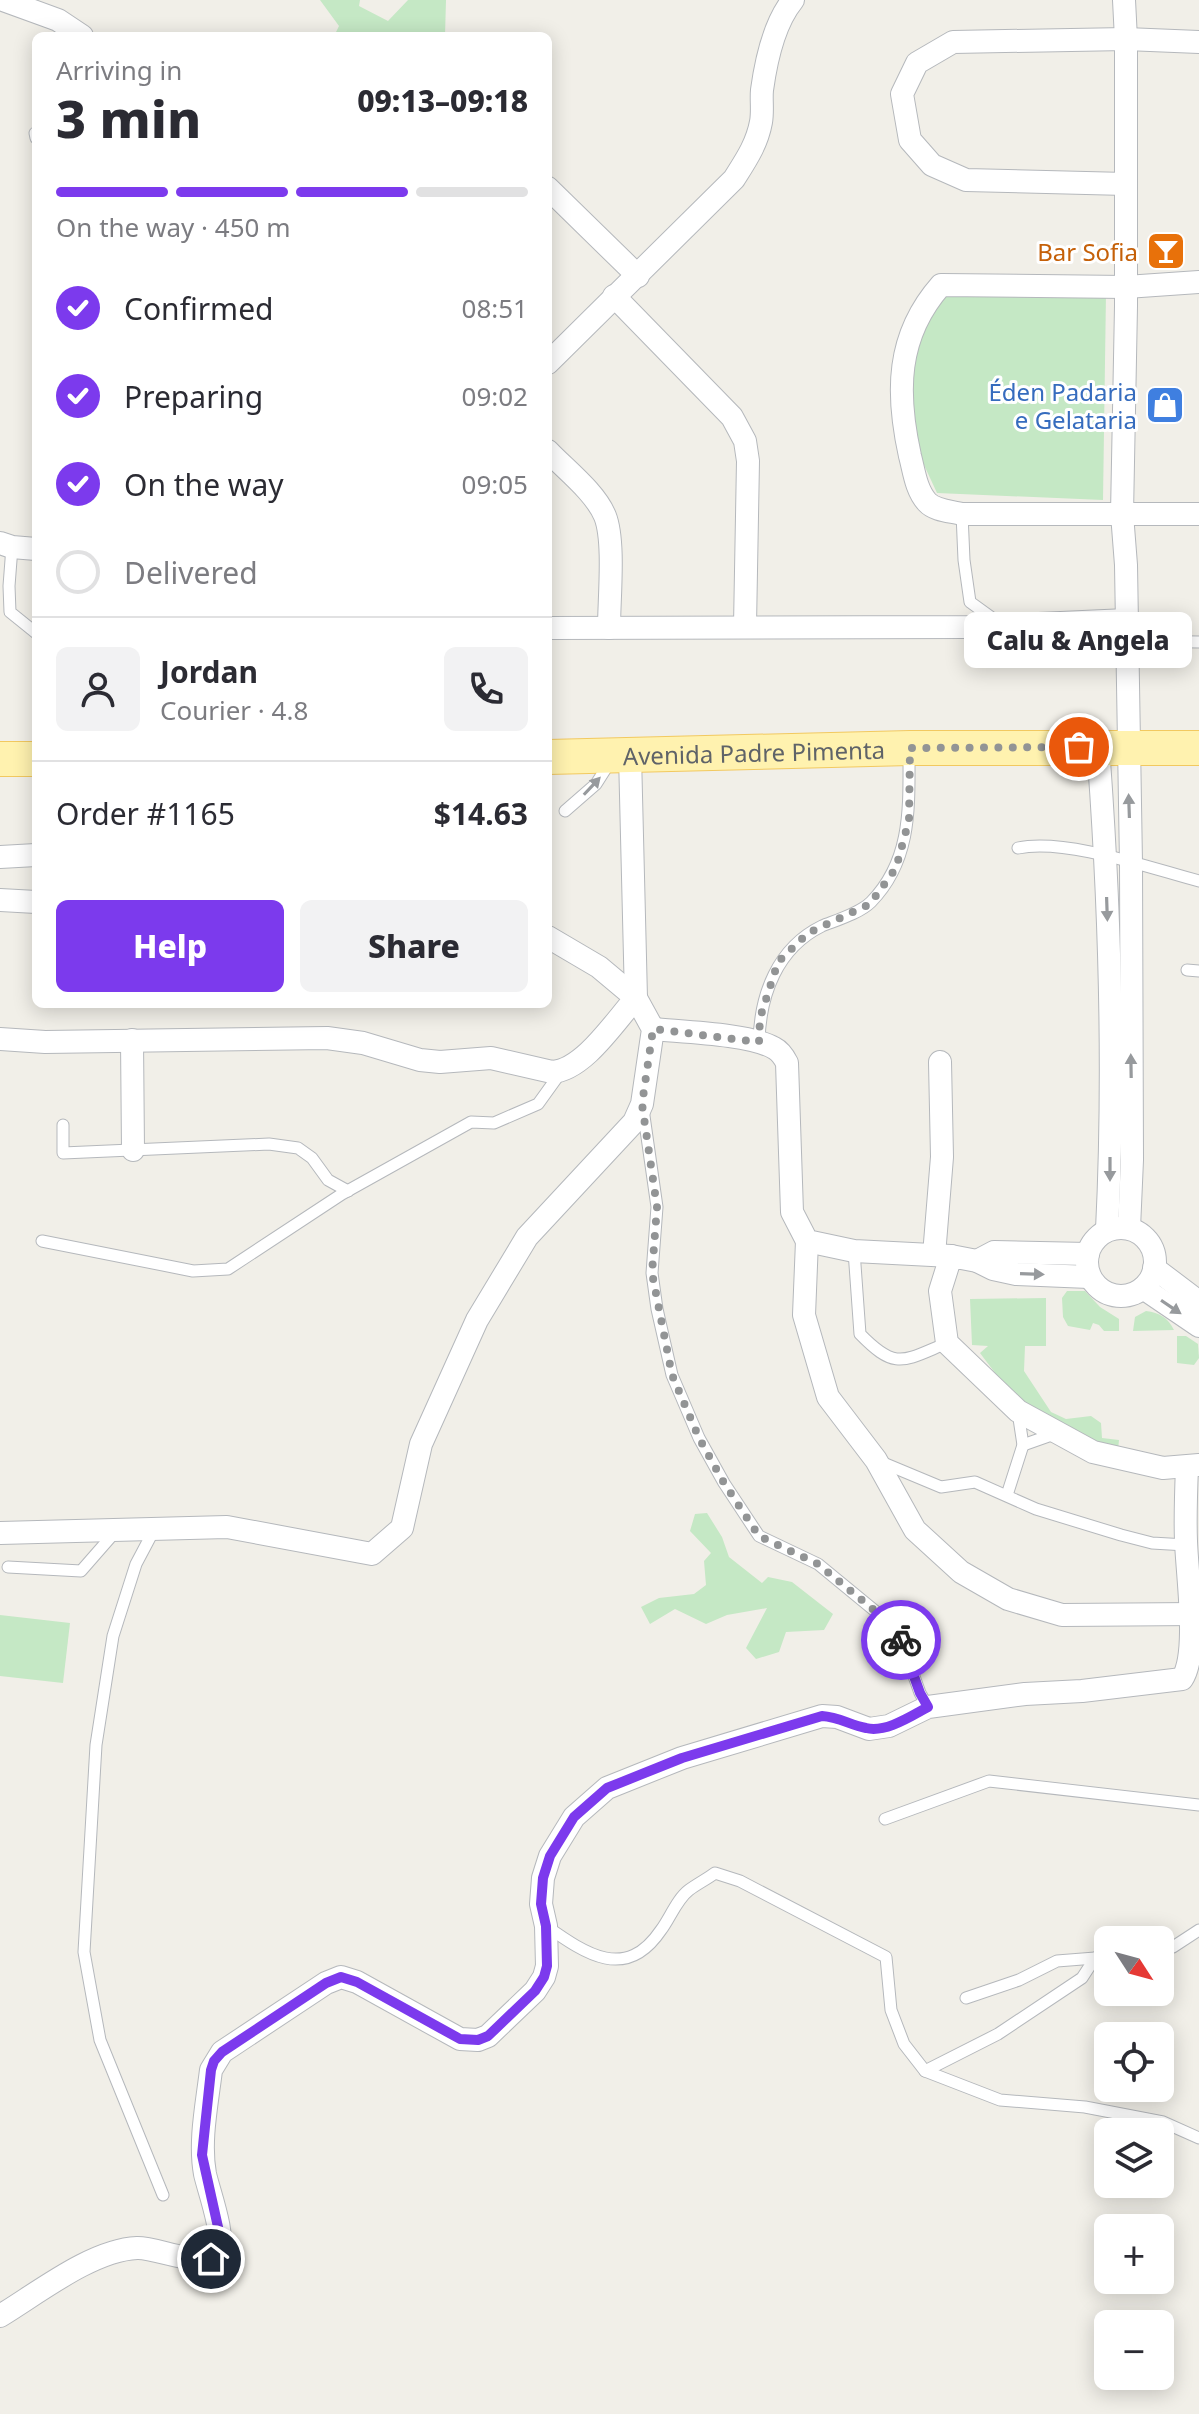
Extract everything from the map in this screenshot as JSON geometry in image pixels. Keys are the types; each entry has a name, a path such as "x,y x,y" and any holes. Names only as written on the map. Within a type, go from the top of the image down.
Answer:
{"main road":[{"name":"Avenida Padre Pimenta","path":"552,757 910,748 1199,748"},
{"path":"0,759 32,759"}],"street":[{"path":"3,0 58,20 76,32"},
{"path":"552,359 734,179 753,151 762,120 762,91 769,56 793,0"},
{"path":"1118,1229 1106,855 1113,747 1128,630 1122,514 1126,287 1124,0"},
{"path":"1126,184 966,180 932,165 910,140 902,94 917,63 953,42 1126,39 1199,42"},
{"path":"552,192 638,276"},
{"path":"1199,282 1126,287 941,285 928,300 904,352 900,394 904,429 917,485 927,502 936,509 962,514 1199,514"},
{"path":"614,296 732,417 745,441 748,461 745,626"},
{"path":"552,455 604,513 609,529 609,628"},
{"path":"6,545 32,548"},
{"path":"552,628 1003,626 1128,630"},
{"path":"1113,747 1131,863 1132,1146 1118,1229"},
{"path":"0,1039 45,1042 327,1038 363,1043 420,1060 440,1062 491,1058 552,1072 562,1071 579,1063 636,998 622,756"},
{"path":"0,857 32,855"},
{"path":"0,900 32,902"},
{"path":"0,1533 227,1527 372,1554 402,1528 421,1444 477,1320 527,1237 634,1122 642,1104 653,1029 636,998 599,967 552,939"},
{"path":"653,1029 759,1042 774,1048 787,1063 792,1212 807,1241 804,1315 828,1397 876,1460 915,1530 961,1572 1008,1599 1062,1615 1196,1614"},
{"path":"132,1040 133,1150"},
{"path":"0,2316 93,2260 135,2248 162,2251 201,2262 211,2259 219,2251 220,2236 202,2155 211,2070 222,2052 326,1983 341,1977 357,1982 460,2039 478,2040 488,2036 535,1991 544,1977 547,1966 546,1926 541,1904 543,1878 550,1856 574,1817 607,1788 682,1758 822,1716 837,1717 869,1729 889,1726 928,1707 1182,1679 1189,1673 1194,1660 1196,1614 1186,1545 1193,1466 1163,1468 1093,1452 1018,1411 947,1343 940,1291 943,1256 940,1062"},
{"path":"1118,1229 1146,1238 1155,1257 1154,1268 1143,1288 1125,1296 1104,1292 1089,1277 1086,1266 1097,1236 1118,1229"},
{"path":"807,1241 854,1251 977,1261 993,1269 1016,1274 1089,1277"},
{"path":"977,1261 994,1252 1088,1254"},
{"path":"1154,1268 1199,1302"},
{"path":"1143,1288 1199,1326"}],"lane":[{"path":"962,514 970,602 1003,626"},
{"path":"6,545 9,586 5,612 32,630"},
{"path":"1128,630 1199,642"},
{"path":"759,1042 760,1018 778,962 808,933 870,904 896,868 909,820 910,748"},
{"path":"565,811 622,756"},
{"path":"1018,848 1032,845 1106,855 1199,881"},
{"path":"42,1241 193,1271 228,1269 348,1191 471,1122 494,1123 538,1104 562,1071"},
{"path":"642,1104 657,1207 652,1273 657,1309 672,1375 699,1438 759,1536 818,1564 897,1629 928,1707"},
{"path":"63,1125 63,1153 269,1144 298,1148 312,1158 328,1180 348,1191"},
{"path":"326,1205 328,1180"},
{"path":"854,1251 860,1334 879,1354 900,1361 947,1343"},
{"path":"1007,1495 1023,1445 1018,1411"},
{"path":"1023,1445 1059,1432"},
{"path":"876,1460 941,1487 975,1482 1036,1509 1121,1535 1152,1543 1186,1545"},
{"path":"155,1529 136,1564 113,1636 96,1745 84,1952 100,2040 163,2195"},
{"path":"8,1567 81,1571 116,1531"},
{"path":"885,1819 989,1781 1199,1805"},
{"path":"546,1926 584,1953 608,1960 637,1956 658,1935 687,1891 715,1873 740,1881 886,1957 891,2010 904,2044 925,2071 1000,2100 1100,2110 1163,2122 1199,2138"},
{"path":"1174,1946 1199,1930"},
{"path":"966,1998 1019,1980 1057,1961 1094,1958"},
{"path":"925,2071 998,2034 1082,1978 1094,1960"}],"green space":[{"path":"320,0 360,0 359,6 388,21 408,0 446,0 445,32 336,32 339,26"},
{"path":"944,289 1106,293 1103,500 937,493 912,439 911,352"},
{"path":"1067,1291 1085,1291 1100,1307 1119,1319 1119,1331 1104,1331 1093,1323 1090,1330 1068,1326 1063,1317 1062,1298"},
{"path":"1046,1298 1046,1346 1025,1346 1024,1371 1051,1412 1066,1419 1091,1416 1101,1423 1102,1438 1119,1440 1118,1450 1076,1436 1036,1415 1013,1394 980,1353 988,1346 972,1345 970,1299"},
{"path":"1146,1311 1163,1316 1174,1330 1133,1331 1135,1317"},
{"path":"1177,1336 1186,1336 1198,1344 1199,1358 1194,1365 1177,1363"},
{"path":"707,1513 722,1537 729,1557 762,1583 768,1577 792,1582 833,1614 824,1630 786,1632 779,1652 756,1659 746,1648 767,1608 727,1615 706,1624 675,1609 650,1624 641,1607 659,1598 694,1594 706,1585 704,1561 711,1553 690,1531 695,1514"},
{"path":"0,1615 70,1623 63,1683 0,1676"}],"way so far":[{"path":"901,1640 897,1629 818,1564 759,1536 699,1438 672,1375 652,1273 657,1207 642,1104 653,1029 759,1042 760,1018 778,962 808,933 870,904 896,868 909,820 910,748 1079,747"}],"place":[{"name":"Bar Sofia","path":"1166,251"},
{"name":"Éden Padaria e Gelataria","path":"1165,405"},
{"name":"Calu & Angela","path":"1079,747"}],"route":[{"path":"211,2259 219,2251 220,2236 202,2155 211,2070 222,2052 326,1983 341,1977 357,1982 460,2039 478,2040 488,2036 535,1991 544,1977 547,1966 546,1926 541,1904 543,1878 550,1856 574,1817 607,1788 682,1758 822,1716 837,1717 869,1729 889,1726 928,1707 901,1640"}]}
